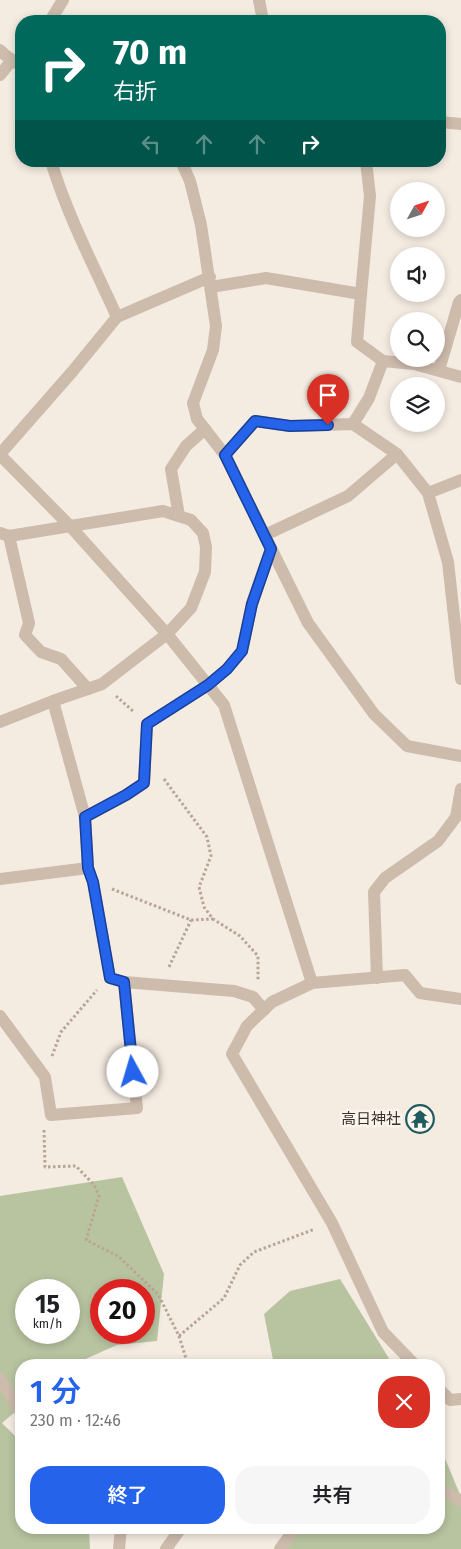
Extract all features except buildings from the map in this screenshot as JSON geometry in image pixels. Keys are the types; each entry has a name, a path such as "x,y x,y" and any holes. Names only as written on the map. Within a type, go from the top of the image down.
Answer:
{"street":[{"path":"54,15 63,0"},
{"path":"259,0 262,15"},
{"path":"0,50 15,61"},
{"path":"0,75 15,64"},
{"path":"446,123 461,124"},
{"path":"53,167 68,211 117,317"},
{"path":"184,167 190,181 201,225 216,326 213,350 193,403 197,419 225,455 308,623 374,714 407,746 461,756"},
{"path":"367,167 370,196 357,342 383,362 414,364 461,377"},
{"path":"312,984 224,705 167,634 70,526 0,454 117,317 210,282 266,278 361,294"},
{"path":"439,370 461,300"},
{"path":"353,424 369,398 383,362"},
{"path":"225,455 255,421 290,426 353,424 397,454 428,493 448,562 461,679"},
{"path":"179,516 171,469 186,446 205,429"},
{"path":"265,535 348,496 397,454"},
{"path":"428,493 461,480"},
{"path":"0,722 53,701 88,690 102,684 167,634 191,608 205,572 206,547 202,533 191,520 163,511 70,526 4,534 29,623 25,635 41,652 61,660 88,690"},
{"path":"85,817 144,783 147,724 208,685 227,669 242,651 252,604 271,549"},
{"path":"53,701 85,817 88,868 93,882 110,978 124,982 234,991 253,997 261,1006"},
{"path":"377,978 374,892 385,878 438,841 456,817 461,789"},
{"path":"0,878 88,868"},
{"path":"409,1359 383,1332 332,1223 232,1054 246,1026 261,1006 312,984 405,975 420,993 461,999"},
{"path":"0,1016 45,1076 52,1114 137,1108 124,982"},
{"path":"0,1380 15,1403"},
{"path":"445,1395 450,1400 461,1399"},
{"path":"445,1492 461,1501"},
{"path":"119,1549 120,1534"},
{"path":"166,1549 177,1534"},
{"path":"280,1549 291,1534"}],"path":[{"path":"102,684 147,724"},
{"path":"146,754 207,838 211,856 199,887 204,908 213,919 240,936 258,956 261,1006"},
{"path":"93,882 191,920 213,919"},
{"path":"158,984 166,974 191,920"},
{"path":"45,1076 61,1032 88,1000 110,978"},
{"path":"52,1114 44,1126 45,1167 76,1166 94,1185 99,1196 86,1240 118,1256 158,1294 179,1336 186,1359"},
{"path":"179,1336 224,1298 240,1265 254,1252 332,1223"}],"green space":[{"path":"122,1177 164,1274 157,1341 155,1341 155,1279 90,1279 90,1344 127,1344 117,1345 86,1359 15,1359 15,1412 2,1423 15,1436 15,1534 89,1534 90,1549 0,1549 0,1196"},
{"path":"340,1279 389,1359 273,1359 264,1314 290,1291"},
{"path":"445,1458 461,1497 461,1549 284,1549 284,1534 445,1534"}],"place":[{"name":"高日神社","path":"420,1119"}],"route":[{"path":"133,1072 124,982 110,978 93,882 88,868 85,817 144,783 147,724 208,685 227,669 242,651 252,604 271,549 225,455 255,421 290,426 328,425"}]}
